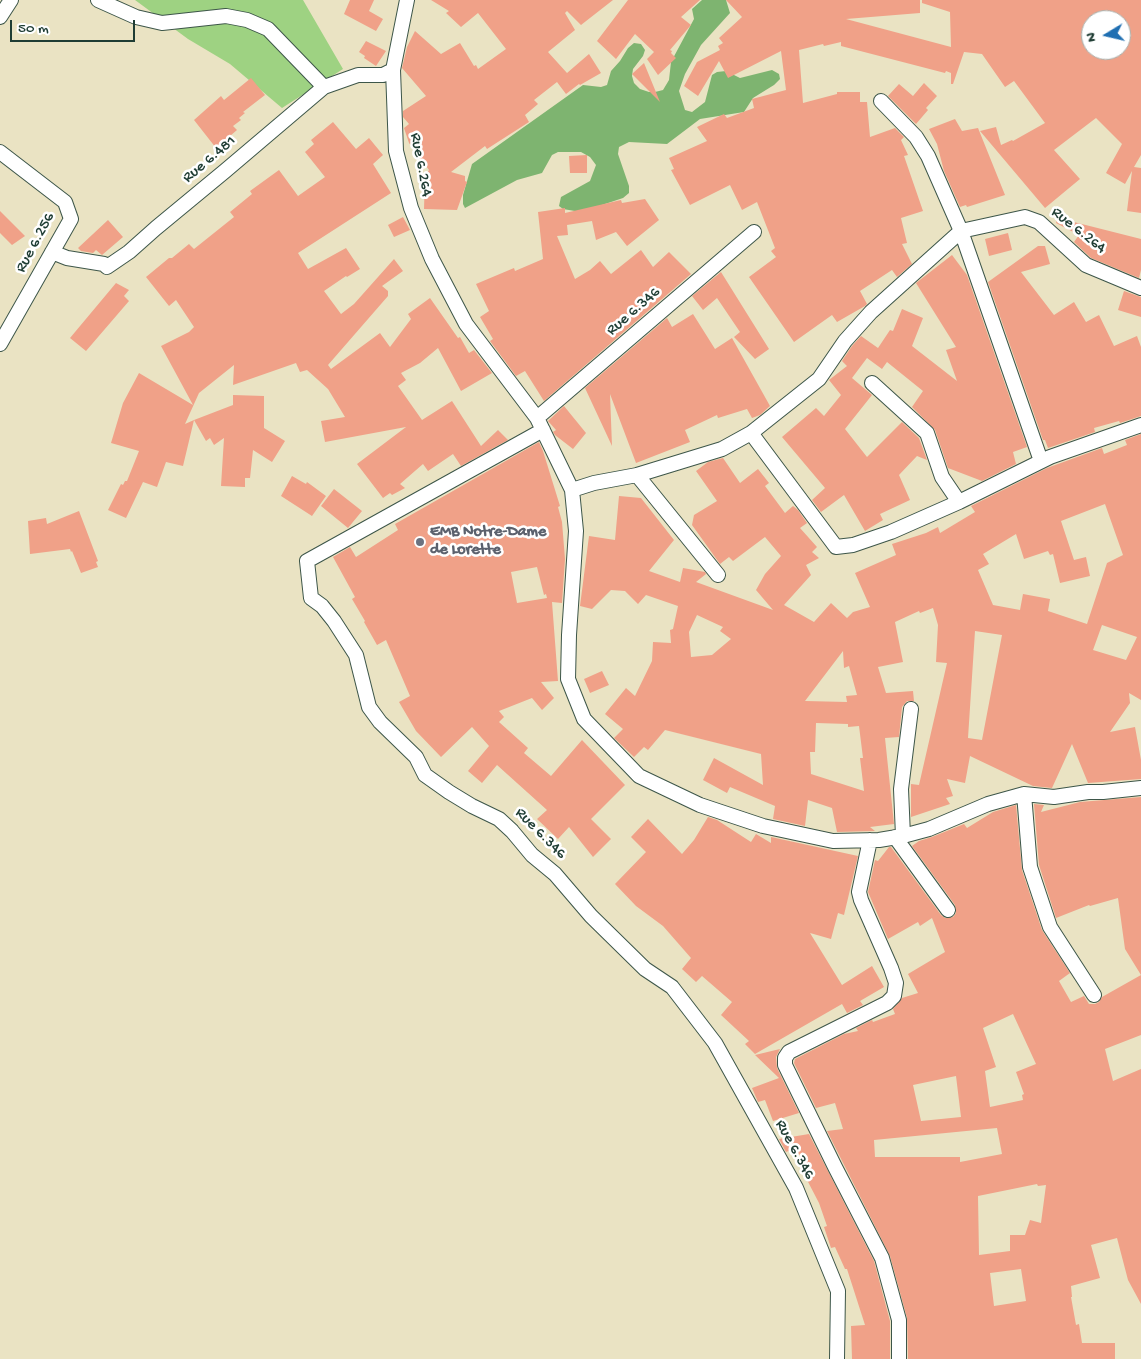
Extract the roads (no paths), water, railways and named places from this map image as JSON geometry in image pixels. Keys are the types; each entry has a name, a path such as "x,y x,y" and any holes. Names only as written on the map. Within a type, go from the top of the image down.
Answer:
{"street":[{"path":"0,17 11,0"},
{"path":"98,0 136,17 162,23 226,16 247,20 268,30 324,87"},
{"name":"Rue 6.264","path":"407,0 393,70 396,151 410,208 432,259 466,324 540,424 572,490"},
{"name":"Rue 6.481","path":"52,252 67,258 104,264 107,267 129,252 324,87 358,75 383,75 393,70"},
{"path":"881,101 916,137 928,156 961,231 1041,461"},
{"name":"Rue 6.256","path":"0,152 65,202 71,219 0,344"},
{"name":"Rue 6.264","path":"961,231 1025,217 1039,222 1086,264 1141,288"},
{"path":"961,231 871,312 845,342 820,379 751,433 722,449 637,475 594,483 572,490 576,531 568,679 584,719 639,776 700,805 763,826 833,841 899,837 929,829 988,804 1024,794 1054,797 1141,788"},
{"name":"Rue 6.346","path":"754,232 540,424 308,561 311,598 322,606 356,654 370,707 380,722 416,757 425,775 456,797 499,819 512,831 532,855 555,874 591,916 645,969 672,987 715,1043 796,1188 838,1291 837,1359"},
{"path":"872,383 926,433 942,477 959,502"},
{"path":"751,433 836,547 853,545 891,532 959,502 1041,461 1141,426"},
{"path":"637,475 718,575"},
{"path":"911,709 901,789 899,837 948,910"},
{"path":"1024,794 1030,868 1050,927 1094,995"},
{"path":"870,840 859,892 891,968 896,983 894,996 887,1004 789,1052 785,1058 785,1065 835,1168 882,1258 899,1320 899,1359"}],"place":[{"name":"EMB Notre-Dame de Lorette","path":"420,542"}]}
